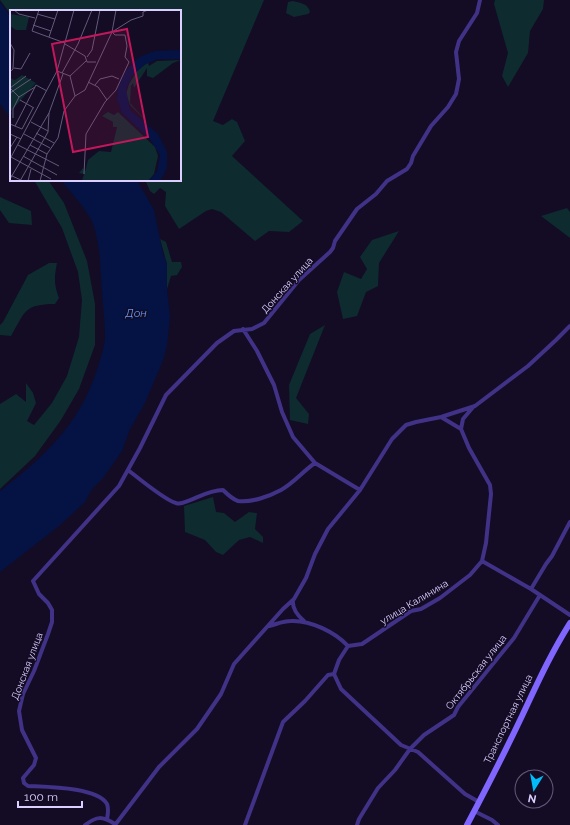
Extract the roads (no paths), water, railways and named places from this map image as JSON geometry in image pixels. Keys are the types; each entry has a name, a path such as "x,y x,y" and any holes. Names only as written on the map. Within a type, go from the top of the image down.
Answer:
{"main road":[{"name":"Транспортная улица","path":"467,825 540,676 570,623"}],"street":[{"name":"Донская улица","path":"107,819 109,811 106,803 97,796 86,791 28,786 24,783 23,778 34,766 36,758 22,730 20,722 20,704 52,622 52,610 48,603 39,594 33,581 119,486 166,395 217,344 234,331 252,329 264,323 299,280 330,252 335,241 357,209 376,194 387,181 407,169 413,156 432,126 448,107 456,94 459,79 456,52 459,41 477,13 480,0"},
{"path":"461,430 463,419 475,406 528,366 570,326"},
{"path":"243,329 274,385 282,412 293,438 315,463 360,490"},
{"path":"304,622 295,610 292,603 306,578 315,554 328,529 360,490 392,439 406,425 441,417 475,406"},
{"path":"441,417 461,430 469,448 490,485 491,494 486,543 482,561 531,589 570,615"},
{"path":"128,470 176,504 216,490 223,490 231,498 239,501 250,501 281,490 296,479 305,469 315,463"},
{"path":"531,589 552,556 570,522"},
{"name":"улица Калинина","path":"348,646 362,644 411,612 421,609 440,598 470,574 482,561"},
{"name":"Октябрьская улица","path":"357,825 359,819 378,788 395,770 410,749 424,735 454,715 458,707 514,638 540,595"},
{"path":"85,825 93,819 107,819 115,825 159,767 197,729 221,694 234,664 283,609 294,599"},
{"path":"269,626 284,621 304,622 341,638 348,646 339,660 334,674 341,689 401,745 418,752 464,794 479,802"},
{"path":"245,825 283,722 305,701 328,675 334,674"},
{"path":"474,811 492,820 498,825"}],"water":[{"path":"0,2 10,16 10,117 0,104"},
{"name":"Дон","path":"62,181 138,181 154,210 163,253 167,264 167,289 170,317 167,346 162,363 145,403 130,429 122,451 103,478 92,489 85,502 59,526 0,572 0,491 45,452 70,423 89,390 102,354 105,338 105,327 98,240 90,218"}]}
